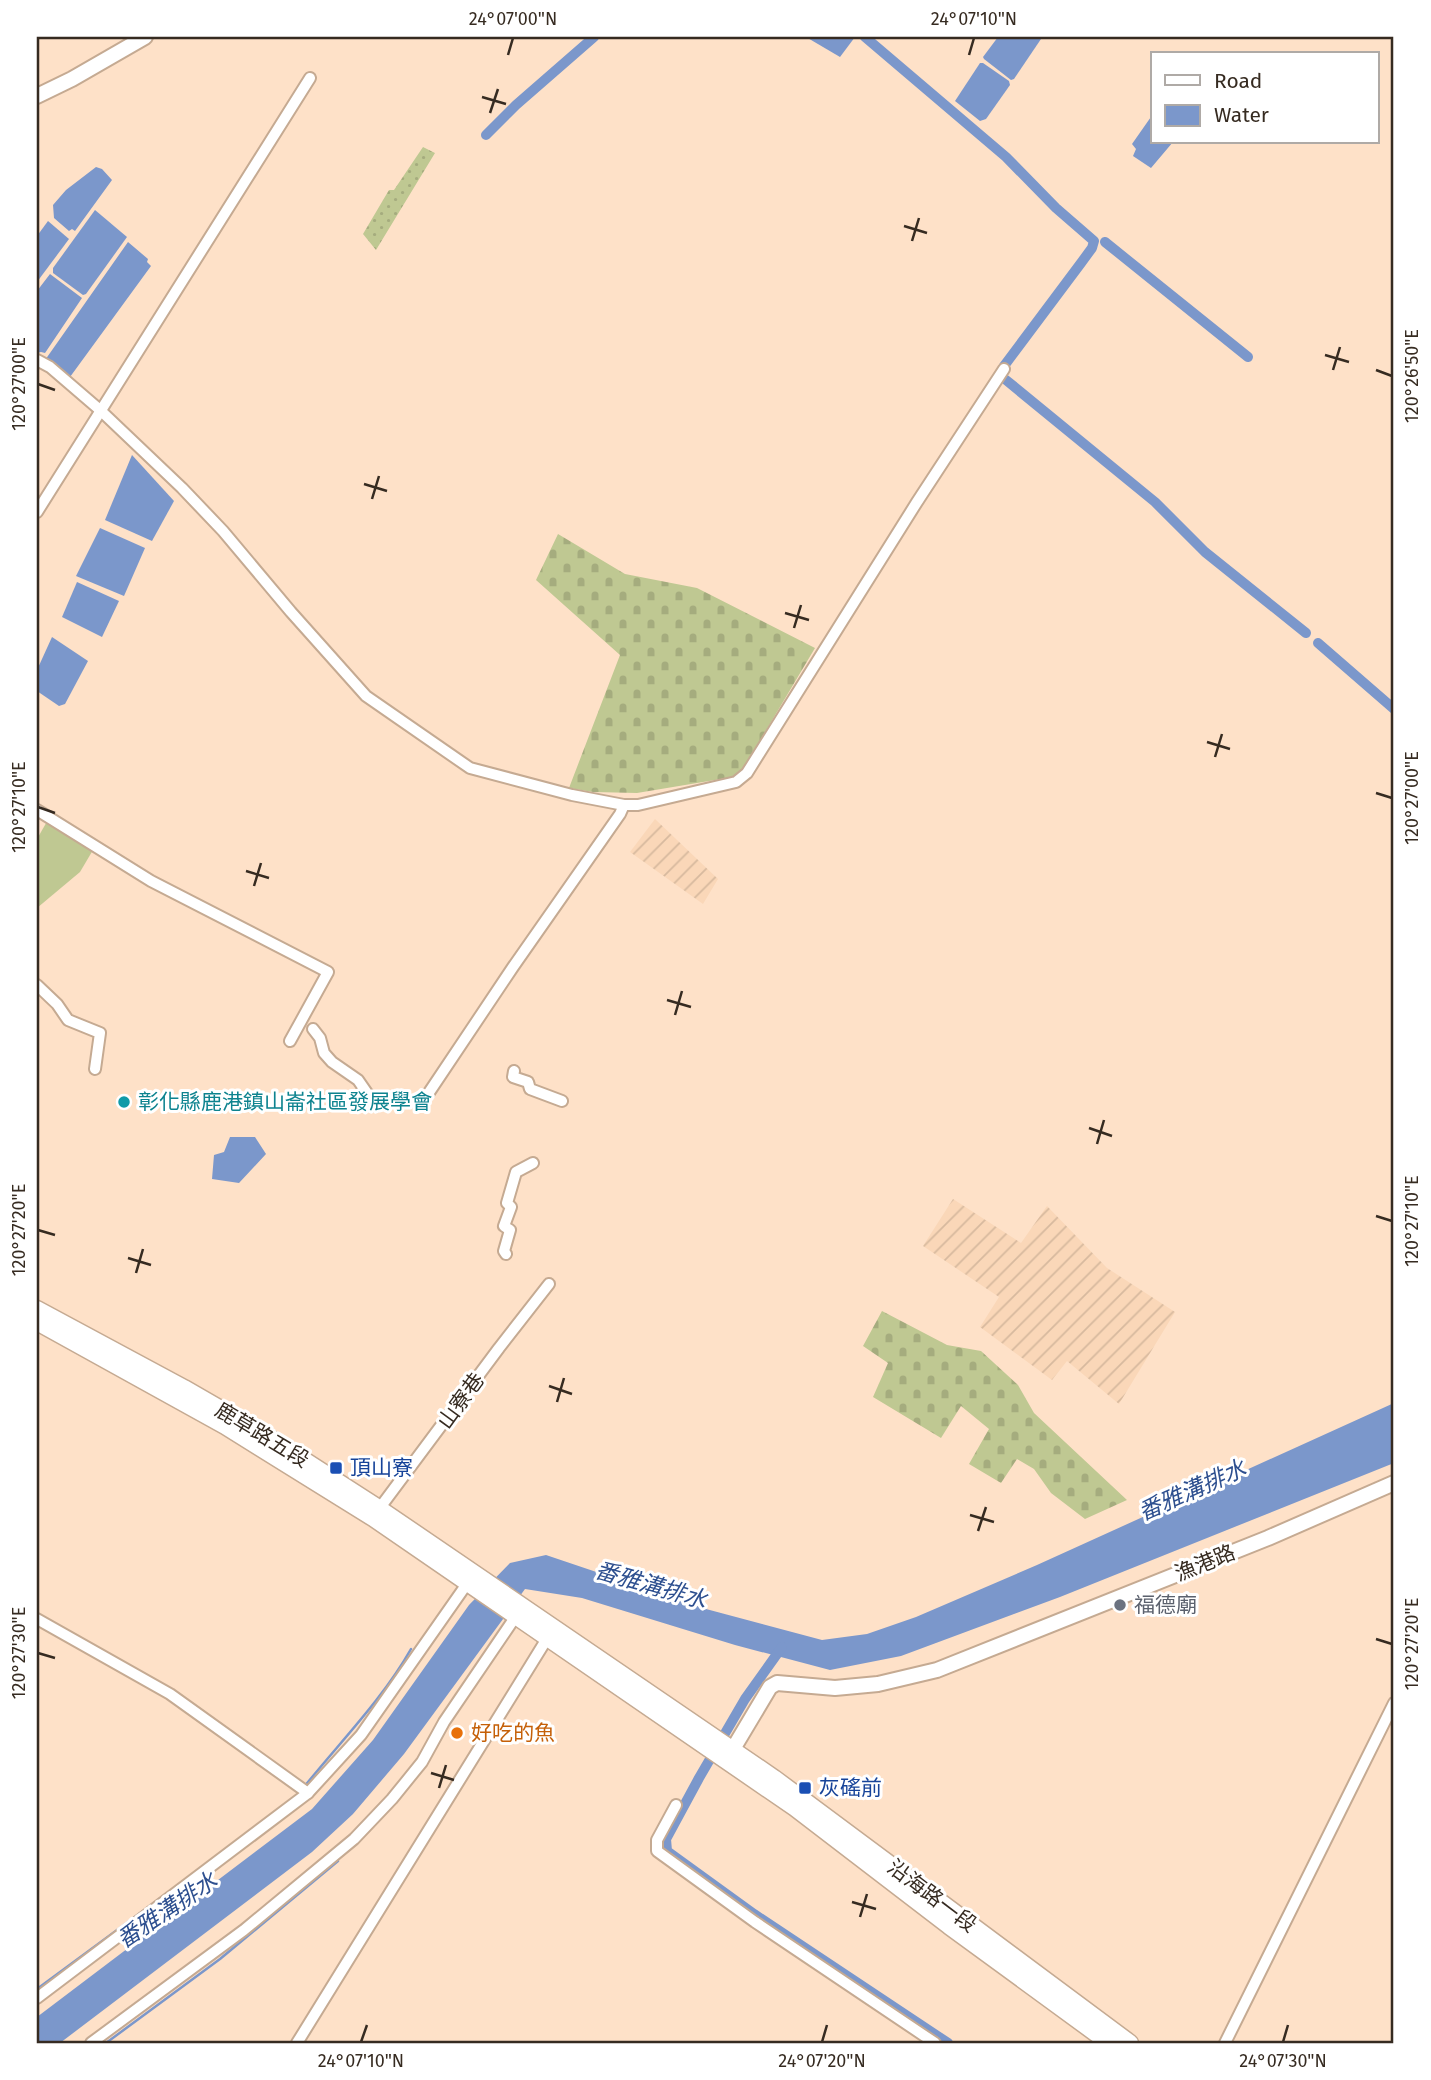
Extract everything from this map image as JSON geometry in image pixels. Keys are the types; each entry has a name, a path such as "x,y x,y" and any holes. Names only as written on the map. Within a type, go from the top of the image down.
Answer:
{"main road":[{"name":"鹿草路五段","path":"37,1309 262,1433 517,1609"},
{"name":"鹿草路五段","path":"37,1322 226,1426 376,1513"},
{"path":"517,1609 548,1637 712,1743"},
{"path":"517,1609 712,1743"},
{"name":"沿海路一段","path":"712,1743 774,1778 888,1872 1106,2039 1130,2043"}],"street":[{"path":"37,96 145,37"},
{"path":"37,512 310,78"},
{"path":"37,360 50,367 100,410 223,531 366,696 470,768 572,795 624,805 638,805 736,782 747,773 1004,369"},
{"path":"428,1094 624,805"},
{"path":"37,810 150,881 328,972 290,1041"},
{"path":"37,985 57,1004 68,1020 100,1033 95,1069"},
{"path":"313,1029 331,1062 358,1080 376,1106"},
{"path":"514,1072 513,1077 528,1082 530,1089 562,1101"},
{"path":"506,1254 504,1251 510,1230 504,1226 516,1172 533,1163"},
{"name":"山寮巷","path":"376,1513 549,1284"},
{"name":"漁港路","path":"730,1755 770,1688 777,1683 846,1687 878,1684 937,1670 1268,1538 1394,1483"},
{"path":"38,1995 308,1793 361,1735 473,1579"},
{"path":"91,2043 244,1930 354,1839 422,1762 444,1722 517,1609"},
{"path":"37,1619 170,1694 308,1793"},
{"path":"297,2043 548,1637"},
{"path":"1225,2043 1394,1703"},
{"path":"676,1805 657,1840 657,1851 755,1922 934,2043"}],"shaded area":[{"path":"655,819 718,879 703,904 630,852"},
{"path":"953,1199 1021,1243 1047,1206 1107,1268 1175,1312 1119,1404 1067,1361 1052,1380 980,1327 999,1297 923,1246"}],"green space":[{"path":"423,147 435,153 376,250 363,234 389,190 394,190"},
{"path":"558,534 625,574 697,588 815,648 739,776 637,793 593,792 569,788 620,655 536,580"},
{"path":"49,818 93,850 80,872 37,908 37,839"},
{"path":"882,1311 947,1345 981,1351 1018,1385 1034,1413 1127,1500 1085,1519 1051,1493 1034,1469 1017,1459 1001,1483 969,1464 989,1429 961,1406 941,1438 873,1397 888,1363 863,1346"}],"water":[{"path":"806,37 855,37 840,57"},
{"path":"998,37 1041,39 1014,79 1011,80 983,57"},
{"path":"980,63 1009,81 1010,85 986,119 980,121 955,101"},
{"path":"1151,117 1151,144 1171,144 1151,168 1133,156 1136,149 1132,144"},
{"path":"96,167 102,169 112,180 75,231 69,231 54,218 53,205 66,190"},
{"path":"95,210 127,237 83,295 53,273 53,268"},
{"path":"48,221 69,239 37,282 37,236"},
{"path":"128,242 148,259 147,262 151,266 67,378 43,363"},
{"path":"50,274 82,298 45,353 37,353 37,291"},
{"path":"132,455 174,501 152,541 105,520"},
{"path":"100,528 145,548 124,596 76,576"},
{"path":"77,582 119,601 102,637 62,617"},
{"path":"52,637 88,661 65,704 59,706 37,691 37,670"},
{"path":"230,1137 255,1137 266,1154 239,1183 212,1179 214,1155 224,1152"},
{"path":"1394,1403 1394,1463 1060,1597 901,1656 830,1670 735,1645 582,1598 525,1589 404,1754 353,1814 312,1852 60,2043 37,2043 37,2017 312,1809 373,1740 469,1605 510,1563 546,1555 706,1609 822,1640 867,1634 916,1617 1037,1565"}],"waterway":[{"path":"486,135 594,37"},
{"path":"865,37 1006,157 1056,208 1094,241 1092,248 1004,366"},
{"path":"1105,242 1248,357"},
{"path":"1006,380 1155,502 1205,552 1306,633"},
{"path":"1318,643 1394,709"},
{"path":"782,1647 745,1699 699,1778 666,1839 667,1851 754,1914 948,2043"},
{"path":"304,1787 374,1703 411,1649"},
{"path":"106,2043 220,1959 338,1861"},
{"name":"番雅溝排水","path":"37,1989 166,1894"}],"place":[{"name":"彰化縣鹿港鎮山崙社區發展學會","path":"124,1102"},
{"name":"頂山寮","path":"336,1468"},
{"name":"福德廟","path":"1120,1605"},
{"name":"好吃的魚","path":"457,1733"},
{"name":"灰磘前","path":"805,1788"}]}
